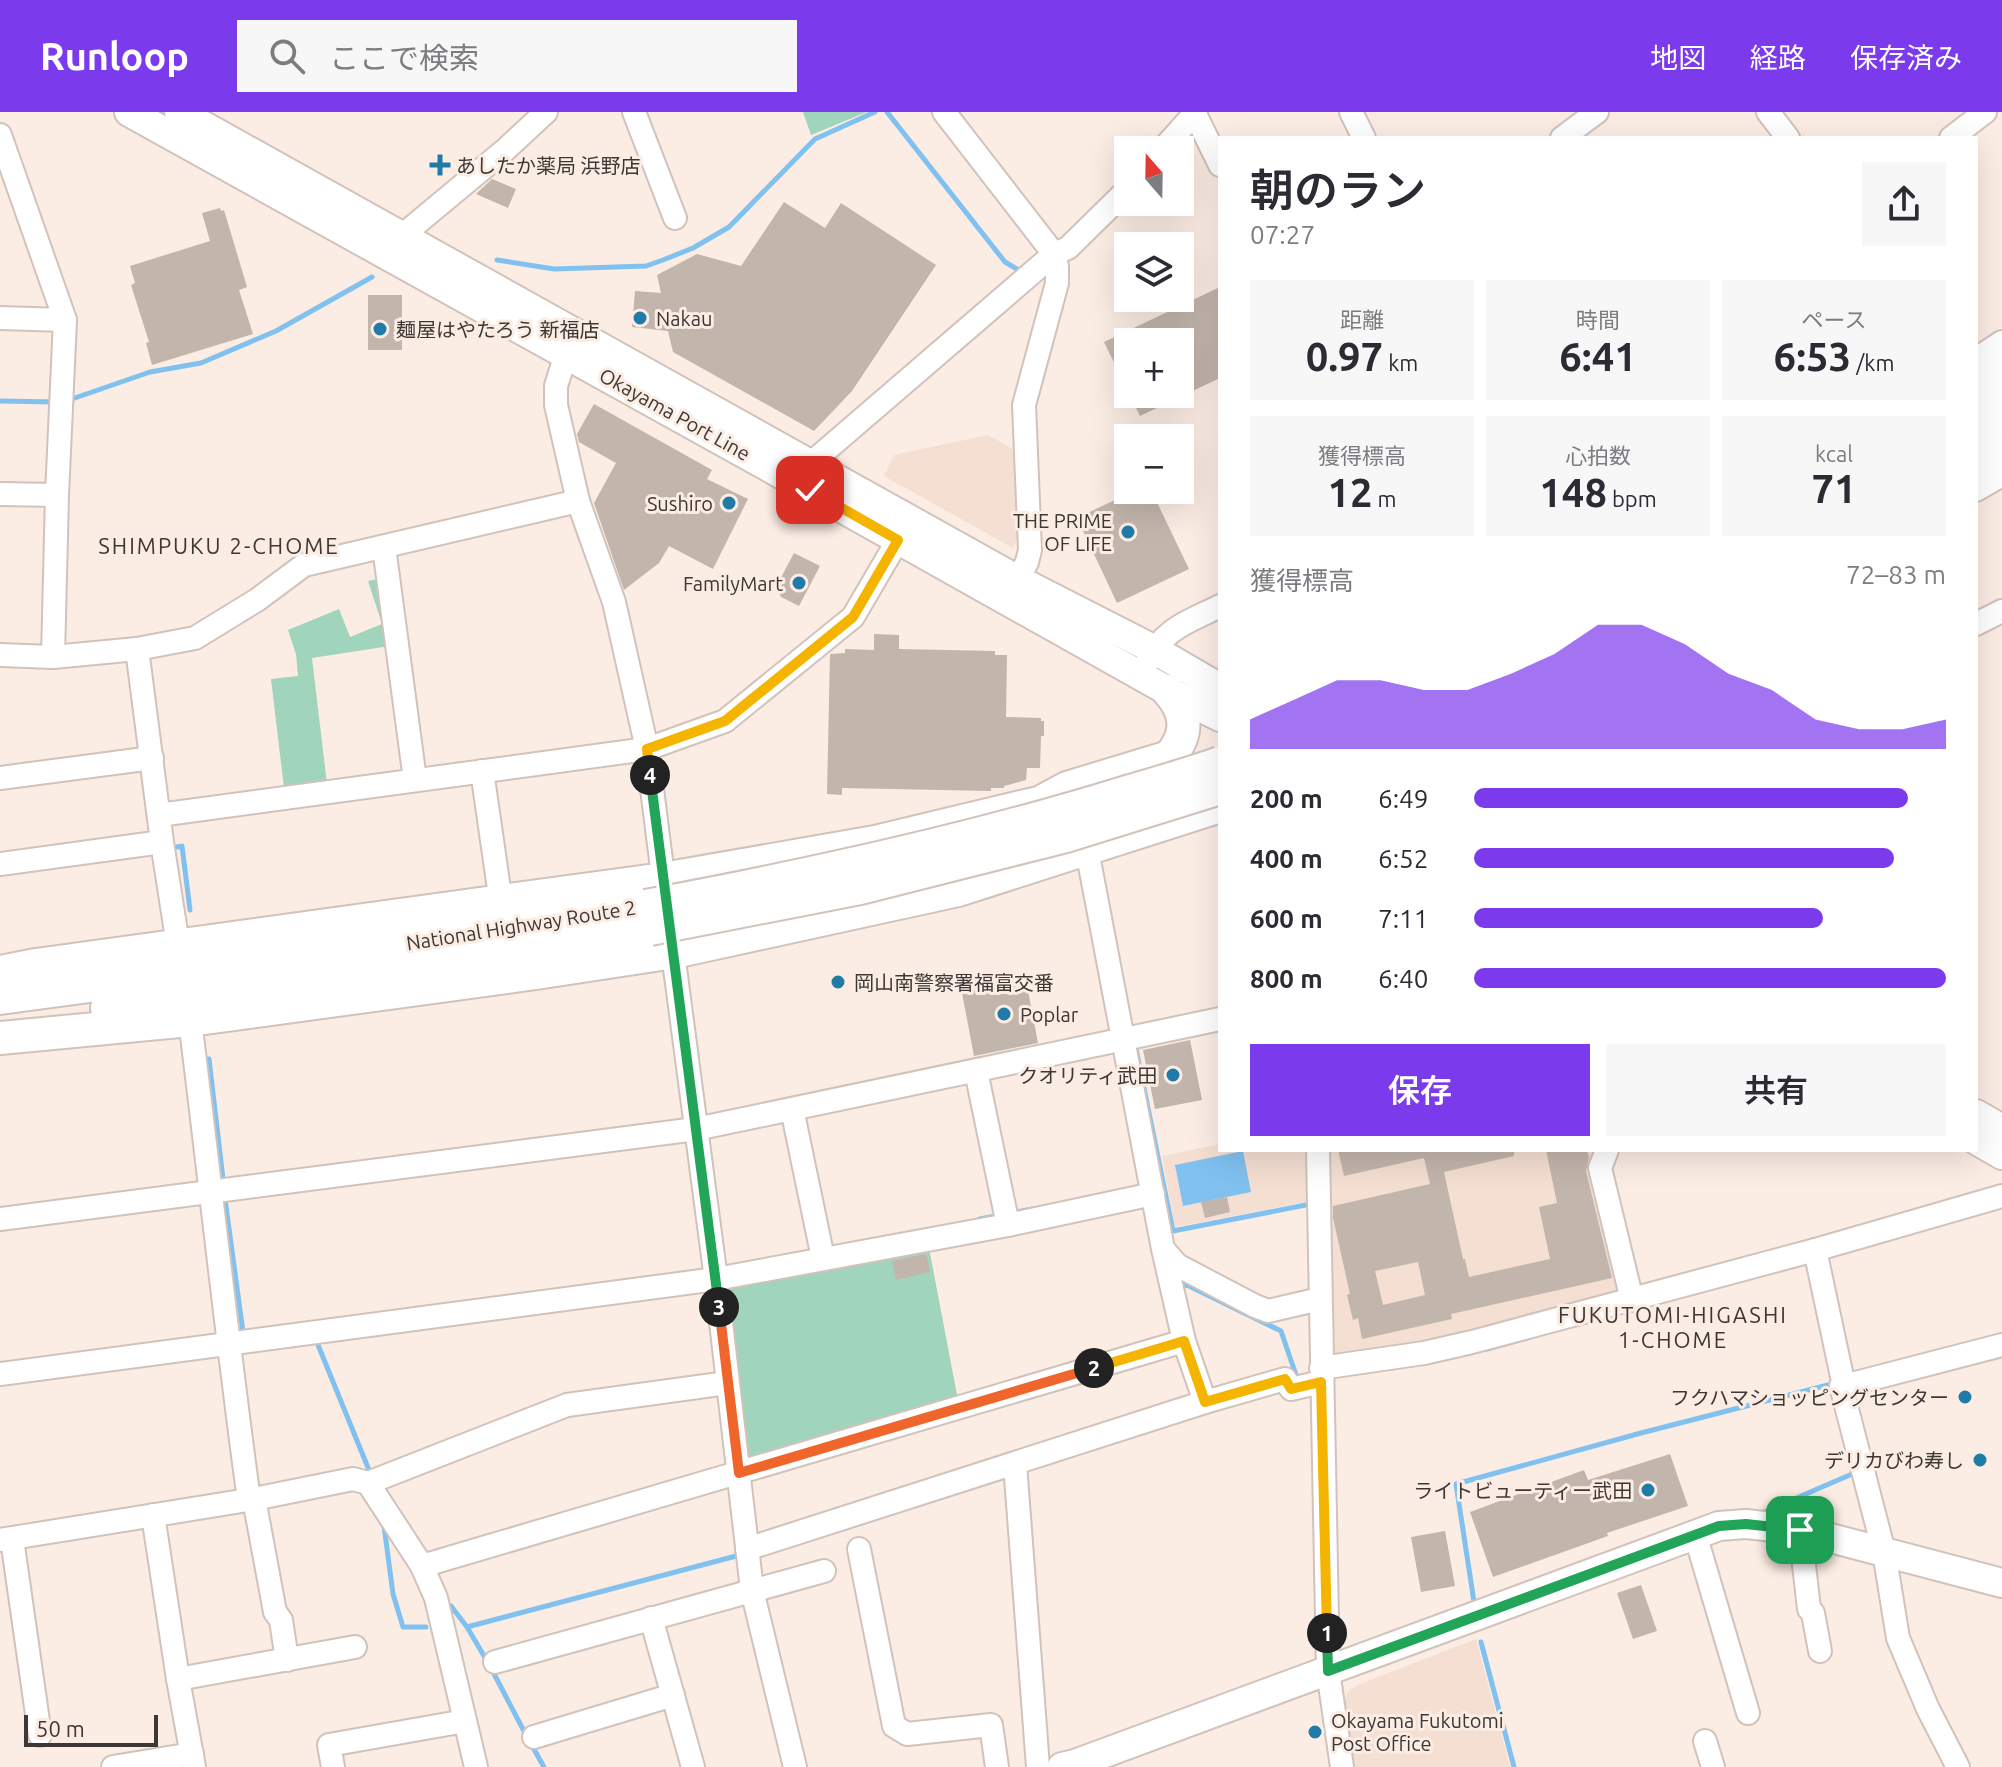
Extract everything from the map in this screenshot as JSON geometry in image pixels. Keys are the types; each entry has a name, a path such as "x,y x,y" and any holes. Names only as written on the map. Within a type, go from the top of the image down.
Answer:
{"highway":[{"path":"1978,380 2002,364"},
{"path":"1978,406 2002,391"},
{"path":"1978,433 2002,418"},
{"path":"1978,468 2002,453"},
{"path":"1041,802 1067,788 1169,757 1179,746 1184,723 1177,701 1168,691"},
{"path":"0,974 174,960 501,903 653,905 875,842 1041,802 1218,750"},
{"name":"National Highway Route 2","path":"0,998 174,960 409,943 653,905 929,847 1062,812 1218,764"},
{"name":"National Highway Route 2","path":"0,1022 398,969 653,905 860,888 1066,836 1218,789"},
{"path":"0,1047 529,975 674,952 958,890 1218,807"},
{"path":"0,1038 134,1027"}],"main road":[{"name":"Okayama Port Line","path":"129,112 392,245 1012,590 1140,675 1218,716"},
{"name":"Okayama Port Line","path":"179,112 566,354 804,474 898,540 1153,649 1218,687"},
{"path":"1978,1115 2002,1129"},
{"path":"1978,1141 2002,1155"},
{"path":"1062,1767 1719,1526 1732,1524 1800,1530 2002,1583"}],"street":[{"path":"392,245 546,112"},
{"path":"634,112 675,218"},
{"path":"944,112 1054,254 1057,283 1024,405 1030,550 1012,590"},
{"path":"1565,136 1597,112"},
{"path":"1768,112 1786,136"},
{"path":"1954,136 1985,112"},
{"path":"1175,136 1196,113 1218,161"},
{"path":"0,135 65,320 53,657"},
{"path":"804,474 1054,254 1068,248 1114,203"},
{"path":"0,318 65,320"},
{"path":"1978,358 2002,342"},
{"path":"566,354 556,386 556,405 578,501 614,602 647,749 653,905 674,952 752,1590 795,1767"},
{"path":"1978,489 2002,475"},
{"path":"0,494 57,495"},
{"path":"0,655 53,657 137,649 195,638 257,600 304,565 578,501"},
{"path":"159,815 647,749 725,721 853,617 898,540"},
{"path":"384,547 415,780"},
{"path":"1140,675 1153,649 1165,635 1218,607"},
{"path":"1978,623 2002,611"},
{"path":"137,649 174,960"},
{"path":"0,778 152,758"},
{"path":"482,771 501,903"},
{"path":"0,864 162,842"},
{"path":"1087,850 1131,1038 1149,1191 1184,1341 1205,1402"},
{"path":"0,1219 696,1129 1218,1019"},
{"path":"190,1020 228,1344 253,1503 275,1612 281,1620 287,1660"},
{"path":"976,1071 1007,1217"},
{"path":"792,1109 822,1253"},
{"path":"1318,1152 1328,1671 1342,1767"},
{"path":"1606,1152 1600,1168 1632,1300"},
{"path":"0,1374 716,1279 822,1253 1149,1191"},
{"path":"747,1549 1016,1468 1205,1402 1285,1379 1291,1389 1321,1376 1816,1255 2002,1196"},
{"path":"1163,1249 1177,1265 1268,1311 1320,1299"},
{"path":"1816,1255 1844,1386"},
{"path":"422,1566 1184,1341"},
{"path":"1958,1767 1928,1709 1898,1638 1884,1552 1841,1386 2002,1345"},
{"path":"40,1735 10,1543 253,1503 353,1479 368,1483 567,1405 727,1383"},
{"path":"1016,1468 1038,1767"},
{"path":"368,1483 422,1566 436,1598 476,1767"},
{"path":"113,1767 193,1761 184,1678 154,1520"},
{"path":"1800,1530 1809,1609 1813,1613 1820,1651"},
{"path":"1695,1534 1748,1713"},
{"path":"859,1549 894,1726 907,1734 991,1725 997,1767"},
{"path":"495,1662 824,1571"},
{"path":"651,1618 693,1767"},
{"path":"184,1678 355,1647"},
{"path":"534,1737 673,1695"},
{"path":"333,1767 329,1745 465,1721"},
{"path":"1705,1741 1713,1767"}],"shaded area":[{"path":"988,435 1018,452 1023,526 1013,548 884,476 894,455"},
{"path":"1218,1144 1218,1152 1311,1152 1311,1201 1175,1227 1162,1156"},
{"path":"1328,1152 1602,1152 1622,1293 1404,1350 1337,1360 1329,1353"},
{"path":"1476,1639 1510,1767 1353,1767 1344,1701 1348,1691"}],"green space":[{"path":"803,112 867,112 811,135"},
{"path":"382,578 390,646 312,658 327,784 284,788 271,679 298,676 296,654 288,630 339,609 350,637 382,624 368,581"},
{"path":"929,1248 958,1400 754,1461 744,1454 725,1297 732,1287"}],"water":[{"path":"1243,1152 1251,1192 1183,1206 1175,1165"}],"building":[{"path":"492,179 516,189 508,208 476,194"},
{"path":"784,202 825,228 841,203 936,265 852,391 814,431 673,352 668,331 632,327 635,291 661,293 657,275 697,254 741,266"},
{"path":"220,208 224,210 247,287 239,290 253,334 152,365 146,343 149,342 131,285 135,283 130,266 210,241 202,213"},
{"path":"1218,288 1218,379 1194,390 1194,328 1134,328 1167,312 1194,312 1194,299"},
{"path":"368,295 402,295 402,350 368,350"},
{"path":"1114,337 1114,362 1104,342"},
{"path":"594,404 712,470 707,479 748,499 713,569 669,546 659,563 624,590 594,503 616,463 579,442 577,434"},
{"path":"1136,408 1157,408 1140,416"},
{"path":"1114,500 1114,504 1158,504 1189,569 1117,603 1077,518"},
{"path":"794,553 820,566 799,606 781,597 776,587"},
{"path":"874,634 899,635 899,649 995,651 995,655 1007,655 1006,717 1041,718 1044,721 1040,768 1027,768 1026,780 1004,788 991,788 991,791 842,788 842,795 827,794 830,654 845,653 845,649 874,650"},
{"path":"1013,979 1013,983 1026,980 1038,1043 974,1056 962,993 999,986 998,982"},
{"name":"クオリティ武田","path":"1190,1040 1202,1100 1155,1109 1143,1050"},
{"path":"1338,1152 1514,1152 1514,1156 1444,1172 1469,1277 1550,1259 1539,1207 1557,1203 1546,1152 1588,1152 1586,1171 1612,1278 1451,1314 1452,1319 1362,1339 1358,1318 1353,1320 1347,1295 1350,1294 1333,1206 1430,1184 1424,1158 1344,1176","holes":["1418,1262 1425,1295 1383,1305 1375,1271"]},
{"path":"1227,1197 1230,1212 1205,1218 1201,1202"},
{"path":"926,1254 930,1272 896,1280 892,1261"},
{"path":"1670,1454 1688,1506 1493,1577 1470,1512 1584,1470 1588,1480"},
{"path":"1445,1531 1455,1586 1421,1592 1411,1537"},
{"path":"1641,1585 1657,1631 1633,1639 1617,1593"}],"waterway":[{"path":"497,260 554,269 646,266 663,260 693,248 729,227 815,139 875,112"},
{"path":"887,112 1005,262 1022,272"},
{"path":"69,400 150,372 201,363 276,331 372,277"},
{"path":"0,401 55,402"},
{"path":"177,847 182,846 190,910"},
{"path":"1136,1049 1173,1231 1311,1204"},
{"path":"209,1059 223,1179"},
{"path":"225,1199 245,1332"},
{"path":"1011,1213 1033,1209"},
{"path":"980,1219 1001,1215"},
{"path":"1180,1287 1187,1285 1281,1331 1298,1381"},
{"path":"1487,1349 1527,1338"},
{"path":"316,1340 371,1475"},
{"path":"1474,1602 1456,1484 1828,1385"},
{"path":"1762,1513 1852,1474"},
{"path":"384,1526 393,1594 403,1627 426,1627"},
{"path":"487,1661 467,1627 740,1555"},
{"path":"451,1606 467,1627"},
{"path":"1481,1642 1514,1767"},
{"path":"492,1670 526,1735"},
{"path":"531,1744 544,1767"}],"place":[{"name":"あしたか薬局 浜野店","path":"440,165"},
{"name":"Nakau","path":"640,318"},
{"name":"麺屋はやたろう 新福店","path":"380,329"},
{"name":"Sushiro","path":"729,503"},
{"name":"THE PRIME OF LIFE","path":"1128,532"},
{"name":"FamilyMart","path":"799,583"},
{"name":"岡山南警察署福富交番","path":"838,982"},
{"name":"Poplar","path":"1004,1014"},
{"name":"クオリティ武田","path":"1173,1075"},
{"name":"フクハマショッピングセンター","path":"1965,1397"},
{"name":"デリカびわ寿し","path":"1980,1460"},
{"name":"ライトビューティー武田","path":"1648,1490"},
{"name":"Okayama Fukutomi Post Office","path":"1315,1732"}],"district":[{"name":"SHIMPUKU 2-CHOME","path":"219,545"},
{"name":"FUKUTOMI-HIGASHI 1-CHOME","path":"1673,1326"}],"route":[{"path":"810,490 898,540 853,617 725,721 647,749 739,1473 1184,1341 1205,1402 1285,1379 1291,1389 1321,1382 1328,1671 1719,1526 1746,1524 1800,1530"}]}
